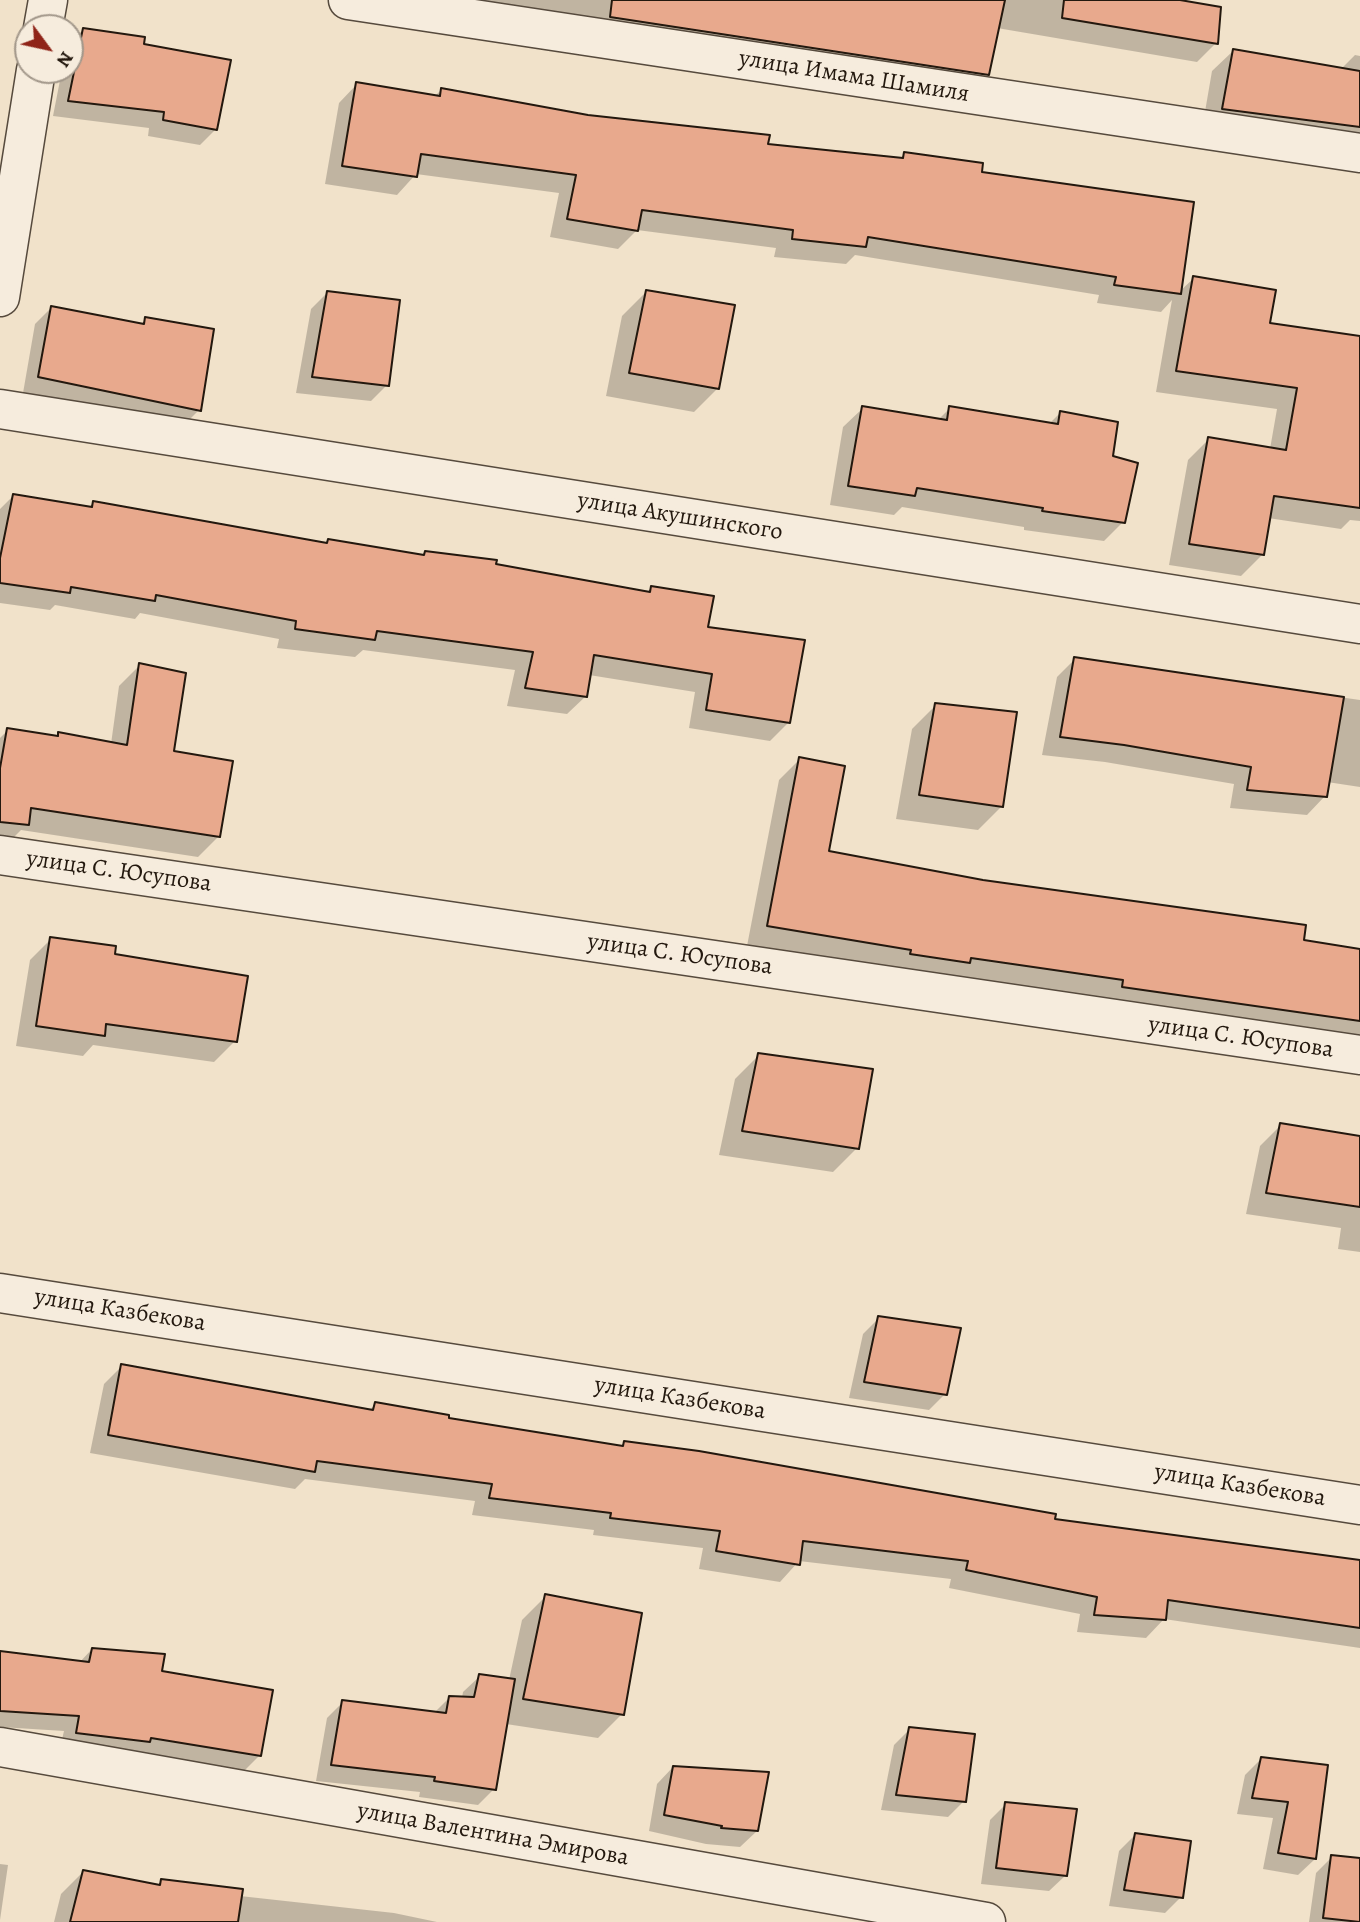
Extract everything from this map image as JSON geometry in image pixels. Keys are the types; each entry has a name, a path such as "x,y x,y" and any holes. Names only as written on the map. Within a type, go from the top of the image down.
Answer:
{"street":[{"name":"улица Имама Шамиля","path":"348,0 1360,153"},
{"path":"0,297 34,84"},
{"name":"улица Акушинского","path":"0,410 1360,624"},
{"name":"улица С. Юсупова","path":"0,855 1360,1055"},
{"name":"улица Казбекова","path":"0,1293 1360,1505"},
{"name":"улица Валентина Эмирова","path":"0,1747 986,1922"}],"building":[{"path":"612,0 1005,0 989,75 610,17"},
{"path":"1064,0 1180,0 1221,7 1218,44 1062,18"},
{"path":"84,28 145,37 144,44 231,60 217,130 163,120 164,112 68,101 71,84 84,84"},
{"path":"1233,49 1360,71 1360,127 1222,109"},
{"path":"356,82 440,96 441,88 588,115 770,135 768,144 903,158 904,152 983,163 982,172 1194,202 1181,294 1114,285 1116,277 868,237 866,247 792,239 793,230 642,210 638,231 567,219 576,175 421,154 417,177 342,166"},
{"path":"1193,276 1276,290 1270,323 1360,336 1360,508 1274,496 1264,555 1189,544 1208,437 1286,450 1297,388 1176,371"},
{"path":"646,290 735,305 719,389 629,373"},
{"path":"327,291 400,300 389,386 312,377"},
{"path":"51,306 144,324 145,317 214,329 201,411 38,377"},
{"path":"862,406 947,420 949,406 1058,424 1060,411 1118,422 1113,456 1138,463 1125,523 917,488 915,496 848,486"},
{"path":"13,494 92,507 93,501 327,543 328,539 424,555 425,551 497,560 496,564 650,592 651,586 714,596 708,627 805,640 790,723 706,710 712,674 594,655 587,697 525,688 533,652 377,631 375,640 295,629 296,621 156,595 155,601 71,587 70,593 0,583 0,558"},
{"path":"1074,657 1344,697 1327,797 1247,790 1251,767 1060,737"},
{"path":"139,663 186,673 174,751 233,761 220,837 31,808 29,825 0,822 0,768 7,728 58,736 58,732 127,745"},
{"path":"935,703 1017,712 1003,807 919,795"},
{"path":"799,757 845,766 829,851 983,880 1306,925 1304,940 1360,949 1360,1021 1122,987 1123,980 971,958 970,963 910,954 911,950 767,926"},
{"path":"50,937 116,946 115,954 248,976 237,1042 106,1024 105,1036 36,1026"},
{"path":"758,1053 873,1069 859,1149 742,1131"},
{"path":"1280,1123 1360,1136 1360,1207 1266,1193"},
{"path":"878,1316 961,1328 947,1395 864,1382"},
{"path":"121,1364 373,1410 375,1402 449,1415 449,1418 623,1446 624,1441 699,1451 1056,1514 1055,1519 1360,1560 1360,1628 1168,1600 1166,1620 1094,1615 1097,1597 966,1570 968,1561 803,1541 800,1565 716,1551 720,1531 610,1518 611,1513 489,1498 492,1484 317,1461 315,1472 108,1435"},
{"path":"545,1594 642,1613 624,1715 523,1699"},
{"path":"92,1648 165,1654 162,1671 273,1690 261,1756 151,1738 150,1742 76,1733 79,1716 0,1711 0,1651 89,1662"},
{"path":"479,1674 515,1679 496,1790 434,1781 435,1777 331,1765 342,1700 446,1713 449,1696 474,1697"},
{"path":"909,1727 975,1734 966,1802 896,1795"},
{"path":"1261,1757 1328,1765 1316,1859 1278,1853 1288,1802 1252,1798"},
{"path":"673,1766 769,1772 758,1831 721,1828 722,1826 664,1815"},
{"path":"1005,1802 1077,1809 1067,1876 996,1868"},
{"path":"1135,1833 1191,1841 1183,1898 1124,1890"},
{"path":"1331,1855 1360,1858 1360,1922 1323,1918"},
{"path":"83,1870 160,1885 161,1879 243,1889 238,1922 70,1922"}]}
